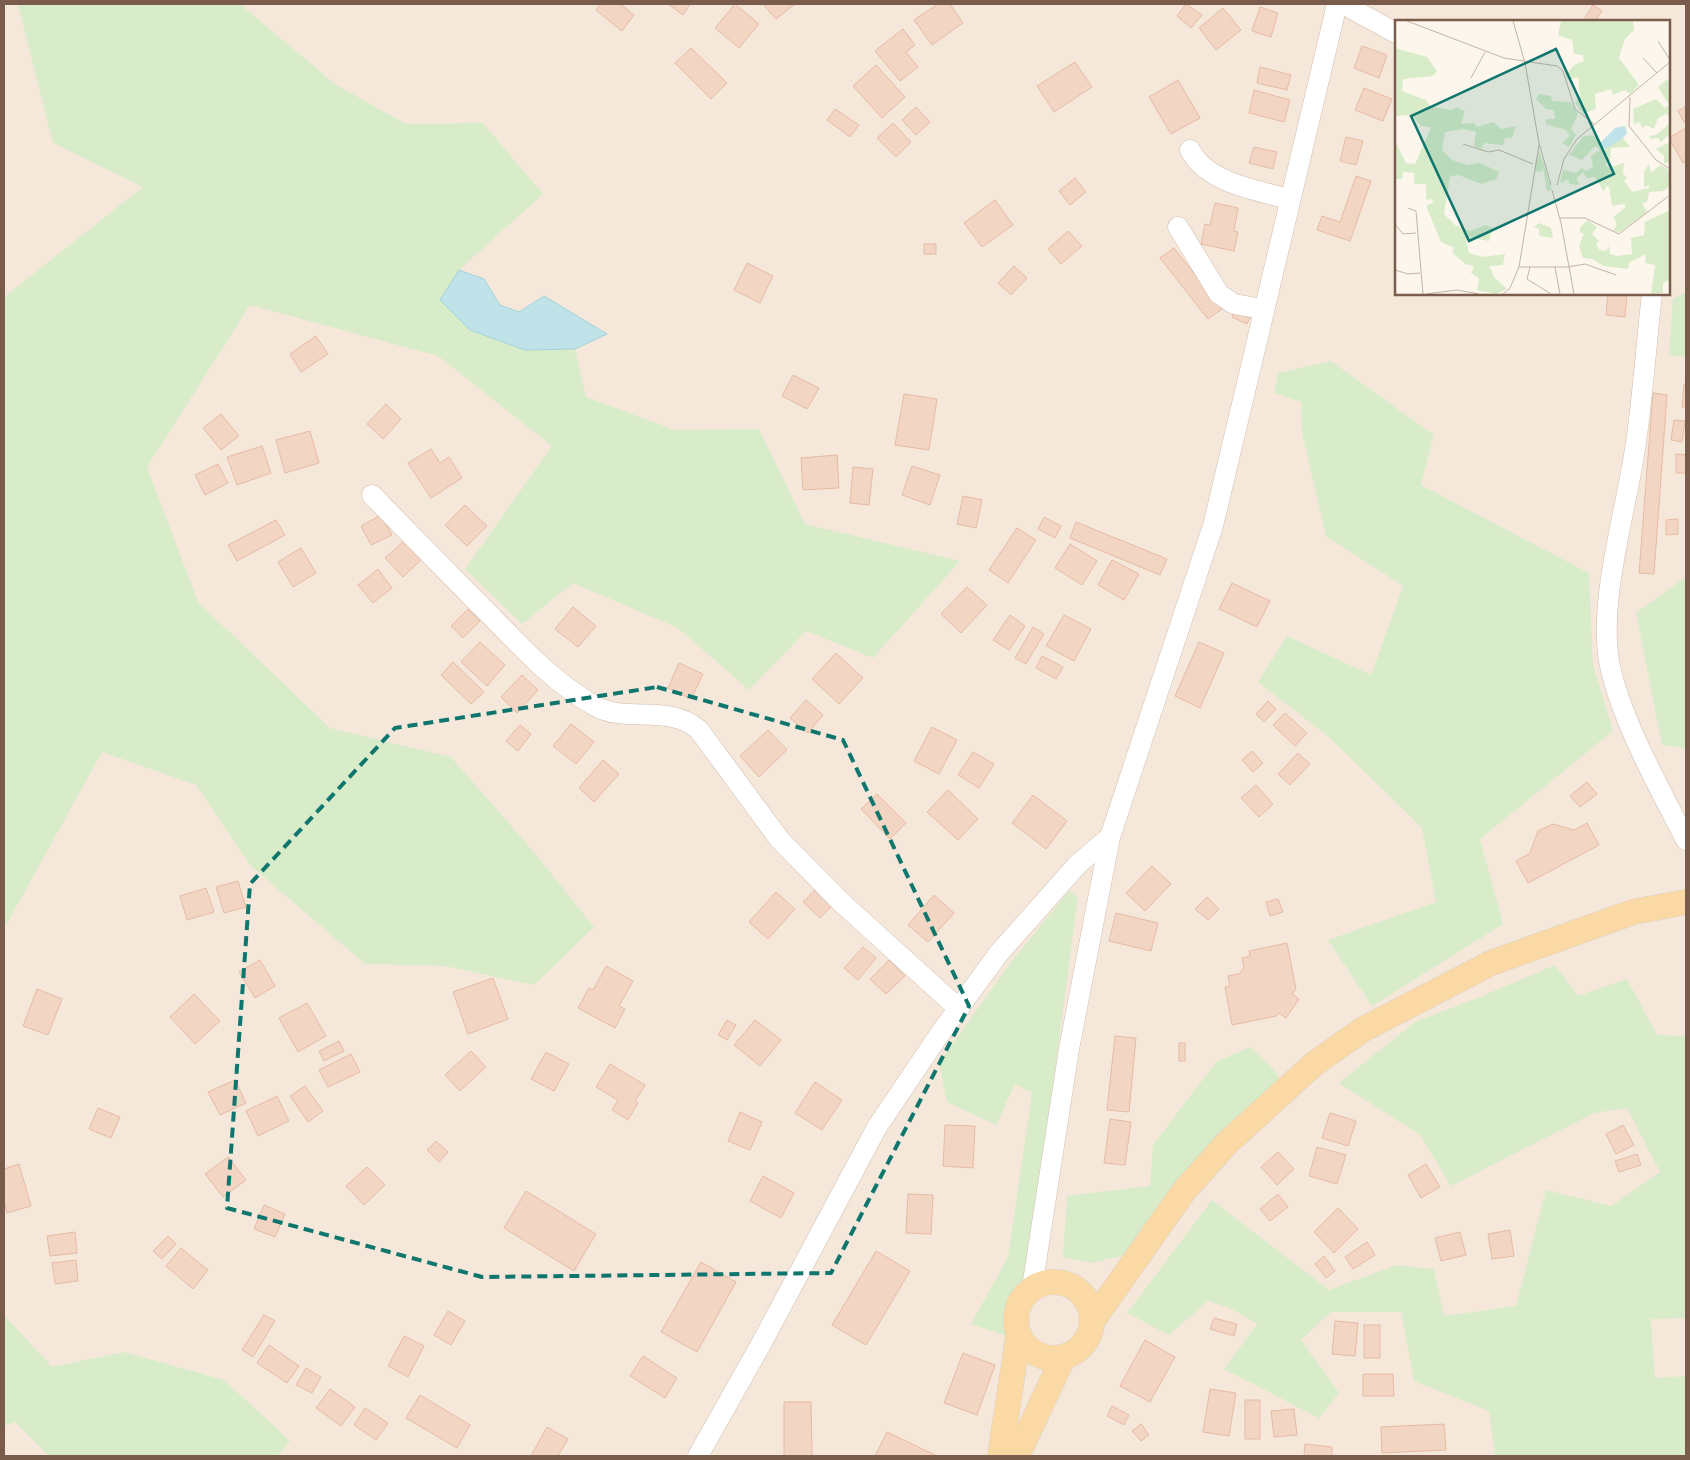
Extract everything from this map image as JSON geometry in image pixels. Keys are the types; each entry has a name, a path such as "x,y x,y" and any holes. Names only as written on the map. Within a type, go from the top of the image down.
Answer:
{"main road":[{"path":"1018,1338 1029,1351 1045,1358 1063,1358 1078,1350 1089,1337 1093,1320 1184,1191 1227,1143 1314,1064 1362,1030 1491,963 1633,912 1686,902"},
{"path":"1000,1456 1018,1338 1016,1320 1021,1302 1032,1288 1049,1281 1065,1282 1077,1290 1088,1303 1093,1320"},
{"path":"1017,1456 1063,1358"}],"street":[{"path":"1032,1288 1069,1049 1110,837 1213,526 1263,309 1337,4"},
{"path":"1343,4 1395,31"},
{"path":"1190,150 1197,163 1234,184 1289,200"},
{"path":"1178,227 1219,294 1234,304 1263,309"},
{"path":"1652,295 1636,448 1611,584 1607,632 1610,666 1621,703 1686,840"},
{"path":"372,496 535,661 575,694 596,707 614,712 673,716 688,720 699,730 780,840 841,902 958,1009"},
{"path":"698,1456 760,1346 877,1128 958,1009 999,953 1078,864 1110,837"}],"highlighted area":[{"path":"657,687 843,740 969,1006 831,1273 482,1277 227,1208 250,884 395,728"}],"shaded area":[{"path":"4,4 1686,4 1686,1456 4,1456"}],"green space":[{"path":"18,4 240,4 335,84 406,124 483,123 543,194 459,270 440,300 469,329 525,350 575,349 586,397 675,430 759,429 805,524 960,561 873,658 806,631 749,690 678,628 573,583 522,624 465,569 552,446 438,356 250,305 147,467 198,602 330,728 451,757 533,851 594,927 534,985 445,966 365,964 250,865 196,785 102,752 4,929 4,297 143,187 53,143"},
{"path":"1686,292 1686,357 1669,355 1673,299"},
{"path":"1331,361 1434,435 1421,485 1589,573 1593,665 1613,731 1480,839 1503,924 1372,1006 1328,940 1436,902 1422,828 1330,738 1258,682 1287,636 1371,675 1403,586 1326,536 1302,433 1301,402 1274,393 1278,373"},
{"path":"1686,577 1686,748 1662,745 1636,613"},
{"path":"1069,891 1078,897 1019,1340 971,1324 1008,1257 1032,1093 1015,1084 996,1125 947,1102 939,1063 1011,962"},
{"path":"1555,965 1578,996 1627,979 1657,1035 1686,1036 1686,1318 1651,1319 1655,1378 1686,1376 1686,1456 1495,1456 1489,1411 1414,1381 1401,1312 1331,1312 1301,1340 1339,1393 1319,1418 1224,1369 1257,1324 1230,1308 1208,1301 1169,1335 1127,1313 1212,1200 1329,1290 1397,1265 1434,1269 1444,1316 1516,1306 1546,1190 1611,1206 1660,1172 1627,1108 1594,1113 1451,1186 1420,1135 1339,1083 1415,1022"},
{"path":"1250,1047 1275,1071 1280,1082 1129,1254 1091,1263 1063,1257 1067,1196 1150,1186 1153,1145 1216,1062"},
{"path":"4,1315 52,1367 124,1352 224,1380 290,1441 277,1456 49,1456 15,1422 4,1426"}],"water":[{"path":"459,270 484,279 500,305 519,312 544,296 607,334 575,349 525,350 470,330 440,300"}],"building":[{"path":"601,4 620,4 634,15 622,31 596,10"},
{"path":"668,4 690,4 683,15"},
{"path":"735,4 759,24 739,48 715,28"},
{"path":"763,4 795,4 776,19"},
{"path":"938,4 950,4 963,23 932,45 914,20"},
{"path":"1186,4 1202,15 1191,28 1177,16"},
{"path":"1593,5 1602,11 1596,20 1584,20"},
{"path":"1260,7 1278,13 1271,37 1252,31"},
{"path":"1223,8 1241,30 1216,50 1199,28"},
{"path":"903,29 915,45 906,52 918,67 900,81 875,51"},
{"path":"1362,46 1387,55 1379,78 1354,68"},
{"path":"691,48 727,83 711,99 675,63"},
{"path":"1075,62 1092,87 1054,112 1037,86"},
{"path":"876,65 905,97 882,118 853,86"},
{"path":"1260,67 1291,75 1287,90 1257,83"},
{"path":"1178,80 1200,118 1171,134 1149,97"},
{"path":"1364,88 1392,99 1383,121 1355,110"},
{"path":"1254,90 1290,100 1284,122 1249,113"},
{"path":"1686,106 1686,121 1684,122 1678,111"},
{"path":"916,107 930,122 916,135 902,120"},
{"path":"835,109 859,125 850,137 827,120"},
{"path":"893,123 911,142 896,157 877,138"},
{"path":"1686,128 1686,161 1683,163 1670,140 1670,137"},
{"path":"1346,137 1363,141 1356,165 1340,161"},
{"path":"1254,147 1277,152 1273,169 1249,163"},
{"path":"1356,176 1371,181 1350,241 1317,230 1322,216 1340,222"},
{"path":"1075,178 1086,192 1070,205 1059,191"},
{"path":"995,200 1013,225 982,247 964,223"},
{"path":"1215,203 1238,208 1234,231 1238,232 1234,251 1201,244 1205,224 1210,225"},
{"path":"1068,231 1082,246 1061,264 1048,249"},
{"path":"924,244 936,244 936,254 924,254"},
{"path":"1174,248 1222,309 1208,319 1160,258"},
{"path":"747,263 773,276 760,303 734,290"},
{"path":"1014,266 1027,278 1011,295 998,283"},
{"path":"1608,295 1627,295 1625,317 1606,315"},
{"path":"1234,310 1250,317 1247,324 1232,317"},
{"path":"316,336 328,354 301,372 290,354"},
{"path":"793,375 819,388 807,409 782,396"},
{"path":"1684,384 1686,384 1686,407 1682,407"},
{"path":"1653,393 1667,395 1654,574 1639,573"},
{"path":"904,394 937,399 929,450 895,445"},
{"path":"386,404 401,419 383,439 367,424"},
{"path":"221,414 239,436 221,450 203,428"},
{"path":"1674,420 1685,421 1682,442 1671,440"},
{"path":"310,431 319,463 285,473 276,440"},
{"path":"262,446 271,473 237,485 227,457"},
{"path":"431,449 440,463 449,457 462,478 431,498 408,463"},
{"path":"1676,454 1686,455 1686,473 1676,473"},
{"path":"837,455 839,488 803,490 801,458"},
{"path":"218,464 228,483 205,495 195,475"},
{"path":"912,466 940,475 930,505 902,495"},
{"path":"853,467 873,469 869,505 850,503"},
{"path":"963,496 982,500 976,528 957,524"},
{"path":"465,505 487,526 467,546 445,525"},
{"path":"381,515 392,535 371,545 361,526"},
{"path":"1044,517 1061,526 1055,538 1038,529"},
{"path":"1678,519 1678,534 1666,535 1666,520"},
{"path":"276,520 285,535 237,561 228,545"},
{"path":"1076,522 1167,559 1160,575 1070,538"},
{"path":"1017,528 1036,540 1008,583 989,570"},
{"path":"404,541 421,560 403,577 385,558"},
{"path":"1070,544 1097,561 1082,585 1055,568"},
{"path":"301,548 316,573 293,587 278,562"},
{"path":"1112,560 1139,574 1124,600 1098,585"},
{"path":"378,569 392,588 373,603 358,585"},
{"path":"1232,583 1270,601 1257,627 1219,609"},
{"path":"967,587 987,605 961,633 941,614"},
{"path":"573,607 596,626 578,647 555,629"},
{"path":"468,609 480,621 463,638 451,626"},
{"path":"1010,615 1025,626 1009,650 993,640"},
{"path":"1064,615 1091,629 1074,661 1046,646"},
{"path":"1033,627 1044,634 1026,664 1015,658"},
{"path":"480,642 505,665 487,686 461,662"},
{"path":"1199,642 1224,653 1200,708 1175,696"},
{"path":"836,653 863,678 839,704 812,679"},
{"path":"1042,656 1063,667 1056,679 1036,668"},
{"path":"453,662 484,692 471,704 441,675"},
{"path":"679,663 703,674 691,699 668,688"},
{"path":"522,675 538,690 517,713 501,697"},
{"path":"806,700 823,715 808,733 790,718"},
{"path":"1268,701 1276,709 1264,722 1256,714"},
{"path":"1285,713 1307,733 1295,746 1273,725"},
{"path":"571,724 594,742 576,764 553,746"},
{"path":"520,725 531,734 518,751 506,741"},
{"path":"932,727 957,740 939,774 914,761"},
{"path":"768,730 787,750 759,777 740,756"},
{"path":"1252,751 1263,763 1253,772 1242,760"},
{"path":"973,752 994,764 979,788 958,775"},
{"path":"1298,753 1310,764 1290,785 1278,774"},
{"path":"603,760 619,774 594,802 579,788"},
{"path":"1587,782 1597,794 1580,807 1570,796"},
{"path":"1256,785 1273,804 1259,817 1241,798"},
{"path":"948,790 978,819 958,840 927,812"},
{"path":"877,794 906,823 890,839 861,809"},
{"path":"1033,795 1067,821 1046,849 1012,823"},
{"path":"1587,823 1599,845 1528,883 1516,861 1530,853 1538,831 1553,824 1574,830"},
{"path":"1152,866 1171,884 1145,911 1126,893"},
{"path":"238,881 246,907 224,913 216,887"},
{"path":"206,888 214,912 187,920 180,896"},
{"path":"815,890 832,906 820,918 803,902"},
{"path":"776,892 795,909 768,939 749,922"},
{"path":"934,895 954,913 928,942 908,925"},
{"path":"1207,897 1219,909 1208,920 1195,909"},
{"path":"1278,899 1283,912 1270,916 1266,902"},
{"path":"1116,913 1158,923 1151,951 1109,941"},
{"path":"1287,943 1296,989 1292,994 1299,999 1286,1018 1279,1013 1276,1016 1232,1025 1225,987 1230,986 1228,976 1239,974 1244,968 1242,958 1250,956 1249,951"},
{"path":"863,947 876,958 858,980 844,968"},
{"path":"260,960 275,986 255,998 239,972"},
{"path":"889,960 905,976 886,994 870,979"},
{"path":"606,966 633,981 619,1006 625,1009 615,1028 578,1008 589,988 593,990"},
{"path":"493,978 508,1019 468,1034 453,992"},
{"path":"37,989 62,999 48,1035 23,1026"},
{"path":"194,994 220,1021 195,1044 170,1017"},
{"path":"307,1003 326,1036 298,1052 279,1018"},
{"path":"727,1020 736,1025 727,1040 718,1035"},
{"path":"755,1020 781,1040 760,1066 734,1045"},
{"path":"1115,1036 1136,1038 1129,1112 1107,1110"},
{"path":"339,1041 344,1051 324,1061 319,1051"},
{"path":"1179,1043 1185,1043 1185,1061 1179,1061"},
{"path":"471,1051 486,1067 460,1091 445,1075"},
{"path":"546,1052 569,1064 554,1091 531,1079"},
{"path":"351,1054 360,1072 328,1087 319,1070"},
{"path":"610,1064 645,1085 635,1101 638,1103 628,1120 612,1110 618,1100 596,1087"},
{"path":"235,1080 246,1103 220,1115 208,1092"},
{"path":"815,1082 842,1100 822,1130 795,1113"},
{"path":"305,1086 323,1111 308,1122 290,1096"},
{"path":"277,1096 289,1121 258,1136 246,1111"},
{"path":"98,1108 120,1117 111,1138 89,1129"},
{"path":"740,1112 762,1122 750,1150 728,1141"},
{"path":"1330,1113 1356,1121 1348,1146 1322,1138"},
{"path":"1110,1119 1131,1122 1125,1165 1104,1163"},
{"path":"945,1125 975,1126 973,1168 943,1166"},
{"path":"1623,1125 1634,1145 1616,1154 1606,1134"},
{"path":"436,1141 448,1152 439,1162 427,1150"},
{"path":"1317,1147 1346,1155 1337,1184 1309,1176"},
{"path":"1278,1152 1294,1169 1277,1185 1261,1167"},
{"path":"1637,1154 1641,1165 1619,1172 1615,1161"},
{"path":"228,1157 246,1180 223,1197 205,1174"},
{"path":"19,1164 31,1206 7,1213 4,1202 4,1169"},
{"path":"1426,1164 1440,1187 1421,1198 1408,1175"},
{"path":"367,1167 385,1185 364,1205 346,1186"},
{"path":"763,1176 794,1193 781,1218 750,1201"},
{"path":"526,1191 596,1234 574,1271 504,1228"},
{"path":"908,1194 933,1195 931,1234 906,1233"},
{"path":"1278,1194 1288,1207 1270,1221 1260,1209"},
{"path":"264,1205 285,1214 275,1237 254,1229"},
{"path":"1338,1208 1358,1229 1334,1253 1314,1232"},
{"path":"1510,1230 1514,1256 1492,1259 1488,1234"},
{"path":"75,1232 77,1253 50,1256 47,1236"},
{"path":"1460,1232 1466,1255 1441,1261 1435,1238"},
{"path":"168,1236 176,1244 162,1259 153,1251"},
{"path":"1367,1242 1375,1255 1353,1269 1345,1257"},
{"path":"181,1248 208,1270 193,1289 166,1266"},
{"path":"876,1251 910,1271 866,1345 832,1325"},
{"path":"1324,1256 1335,1271 1326,1278 1315,1264"},
{"path":"76,1260 78,1281 55,1284 52,1263"},
{"path":"701,1262 736,1282 697,1352 661,1332"},
{"path":"448,1311 465,1321 451,1345 434,1335"},
{"path":"264,1315 275,1321 253,1357 242,1350"},
{"path":"1214,1318 1237,1324 1234,1336 1210,1329"},
{"path":"1335,1321 1358,1323 1355,1356 1332,1354"},
{"path":"1364,1325 1380,1325 1380,1358 1364,1358"},
{"path":"404,1336 424,1346 408,1377 388,1366"},
{"path":"1145,1340 1175,1357 1150,1402 1120,1386"},
{"path":"269,1345 299,1366 287,1383 257,1363"},
{"path":"963,1353 995,1365 977,1415 944,1403"},
{"path":"643,1356 677,1378 665,1398 630,1376"},
{"path":"306,1368 321,1377 312,1393 296,1385"},
{"path":"1363,1374 1393,1374 1394,1396 1363,1396"},
{"path":"330,1389 355,1407 341,1426 316,1408"},
{"path":"1210,1389 1236,1393 1229,1436 1203,1432"},
{"path":"420,1395 470,1425 457,1448 406,1418"},
{"path":"1245,1400 1260,1400 1260,1439 1245,1439"},
{"path":"784,1402 811,1402 812,1456 784,1456"},
{"path":"1112,1406 1129,1415 1124,1425 1107,1416"},
{"path":"365,1408 388,1423 376,1440 354,1425"},
{"path":"1294,1409 1297,1435 1274,1437 1271,1411"},
{"path":"1141,1424 1149,1435 1141,1441 1132,1431"},
{"path":"1444,1424 1446,1450 1382,1453 1381,1427"},
{"path":"547,1427 568,1439 558,1456 531,1456"},
{"path":"887,1432 937,1456 875,1456"},
{"path":"1305,1444 1332,1447 1332,1456 1304,1456"}]}
